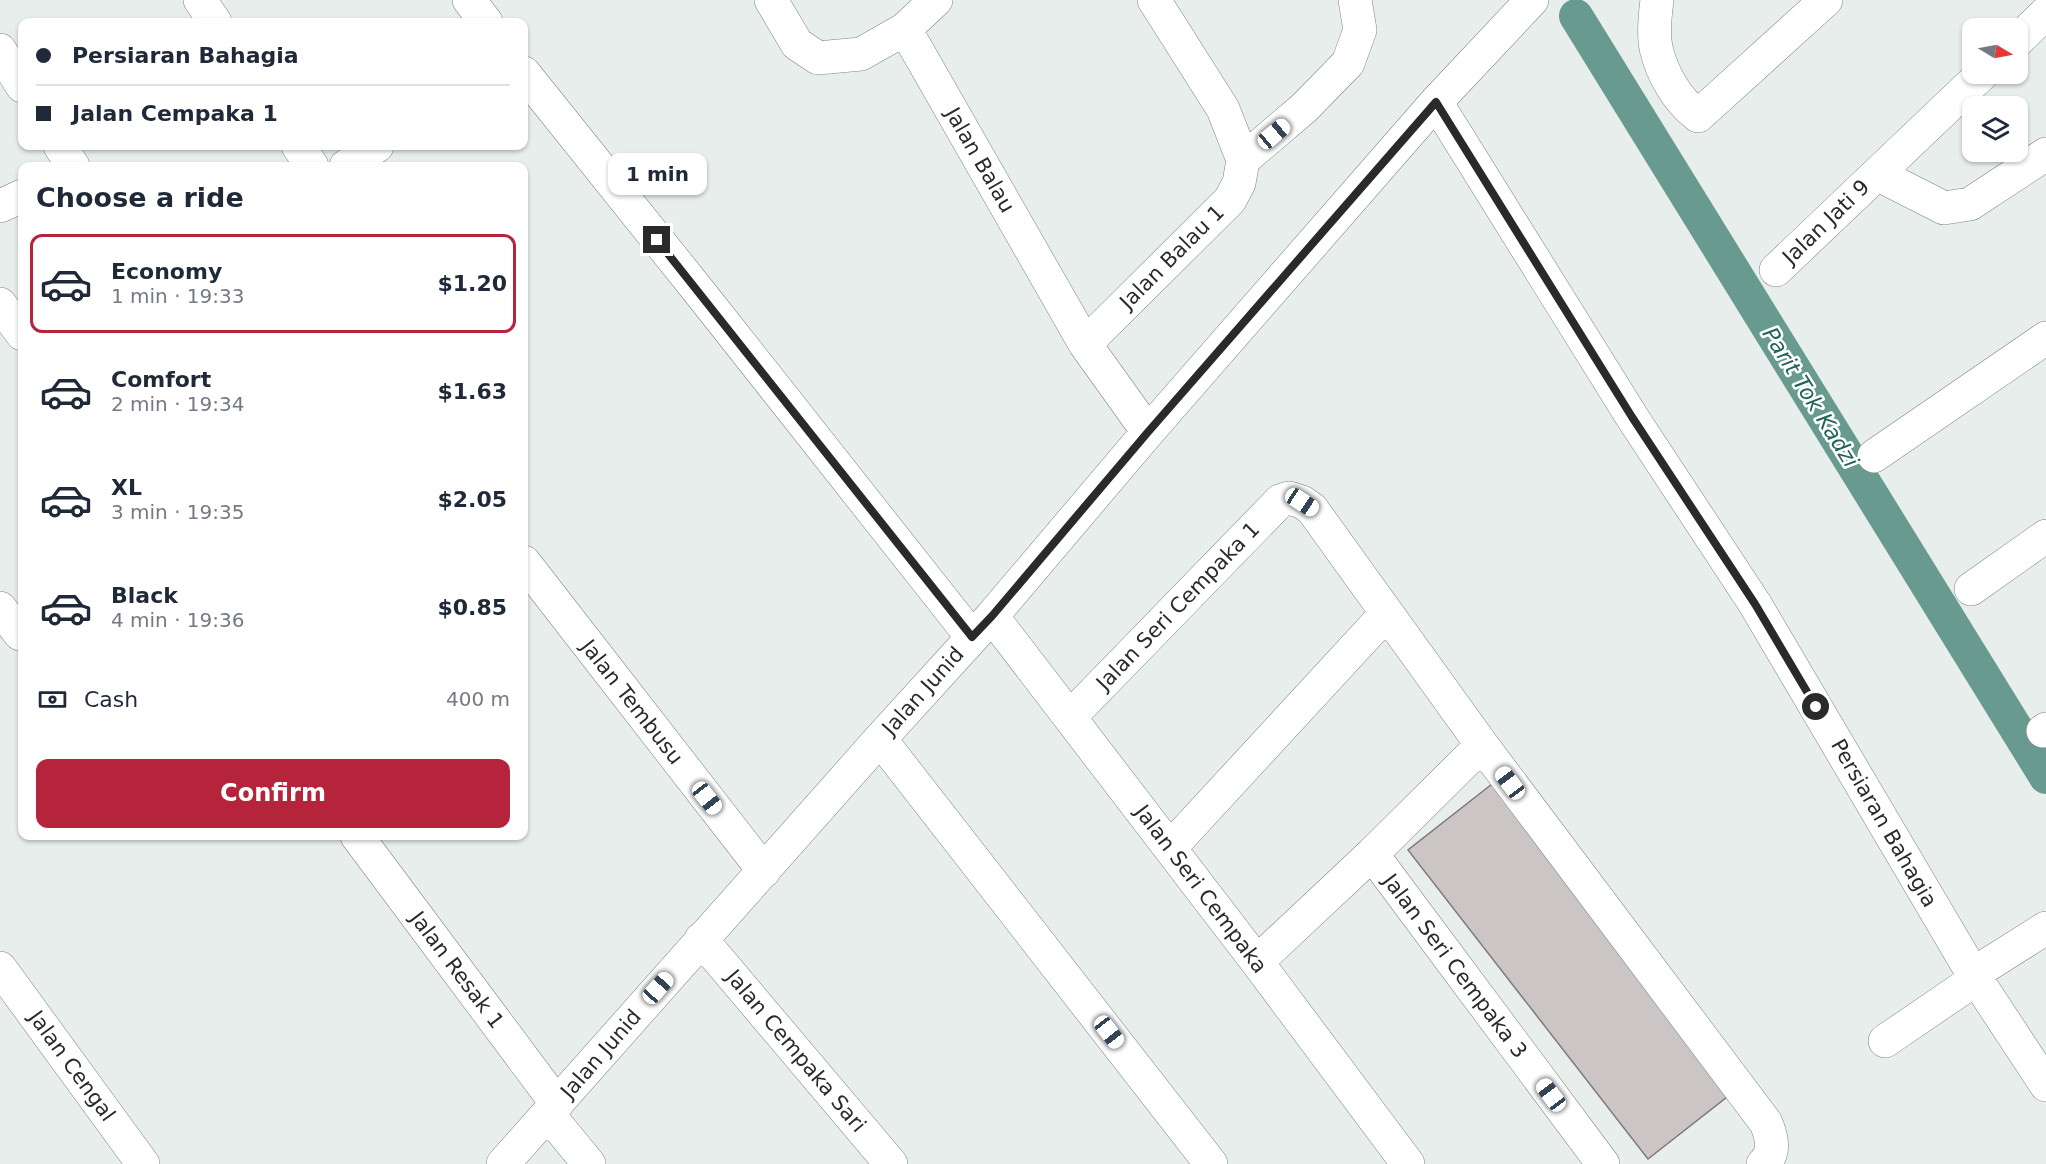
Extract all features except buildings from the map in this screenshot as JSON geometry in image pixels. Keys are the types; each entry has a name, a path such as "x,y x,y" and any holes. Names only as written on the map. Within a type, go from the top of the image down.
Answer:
{"street":[{"path":"200,0 212,18"},
{"path":"470,0 483,18"},
{"path":"771,0 797,44 818,58 861,54 905,29 936,0"},
{"path":"1154,0 1223,109 1243,160 1304,108 1348,63 1360,30 1355,0"},
{"path":"1656,0 1656,47 1669,83 1686,106 1698,116 1826,0"},
{"name":"Jalan Junid","path":"502,1164 982,627 1148,432 1523,3"},
{"path":"2028,30 2046,13"},
{"name":"Jalan Balau","path":"905,29 1085,344 1148,432"},
{"path":"0,50 18,79"},
{"name":"Jalan Seri Cempaka","path":"528,78 702,294 982,627 1070,717 1408,1164"},
{"name":"Jalan Jati 9","path":"1776,270 1972,84"},
{"name":"Persiaran Bahagia","path":"1436,102 1632,417 1755,604 1975,977 2046,1085"},
{"path":"352,162 371,150"},
{"name":"Jalan Jati 9","path":"1877,174 1944,208 1970,204 2046,154"},
{"name":"Jalan Balau 1","path":"1085,344 1230,200 1239,183 1243,160"},
{"path":"0,206 18,198"},
{"path":"0,304 18,329"},
{"path":"1874,456 2046,338"},
{"name":"Jalan Seri Cempaka 1","path":"1070,717 1280,501 1289,498 1302,502 1312,509 1386,614"},
{"path":"1971,589 2046,536"},
{"name":"Jalan Tembusu","path":"528,567 764,871"},
{"path":"0,609 14,639"},
{"path":"1170,848 1386,614 1766,1123 1768,1151"},
{"path":"880,739 1210,1164"},
{"path":"1257,962 1372,854 1482,745"},
{"name":"Jalan Resak 1","path":"360,840 553,1109 589,1164"},
{"name":"Jalan Seri Cempaka 3","path":"1372,854 1603,1164"},
{"path":"1885,1041 2046,928"},
{"name":"Jalan Cempaka Sari","path":"701,939 891,1164"},
{"name":"Jalan Cengal","path":"0,968 143,1164"}],"waterway":[{"name":"Parit Tok Kadzi","path":"1576,16 2046,777"}],"route":[{"path":"657,240 972,637 1436,102 1632,417 1755,604 1816,707"}]}
